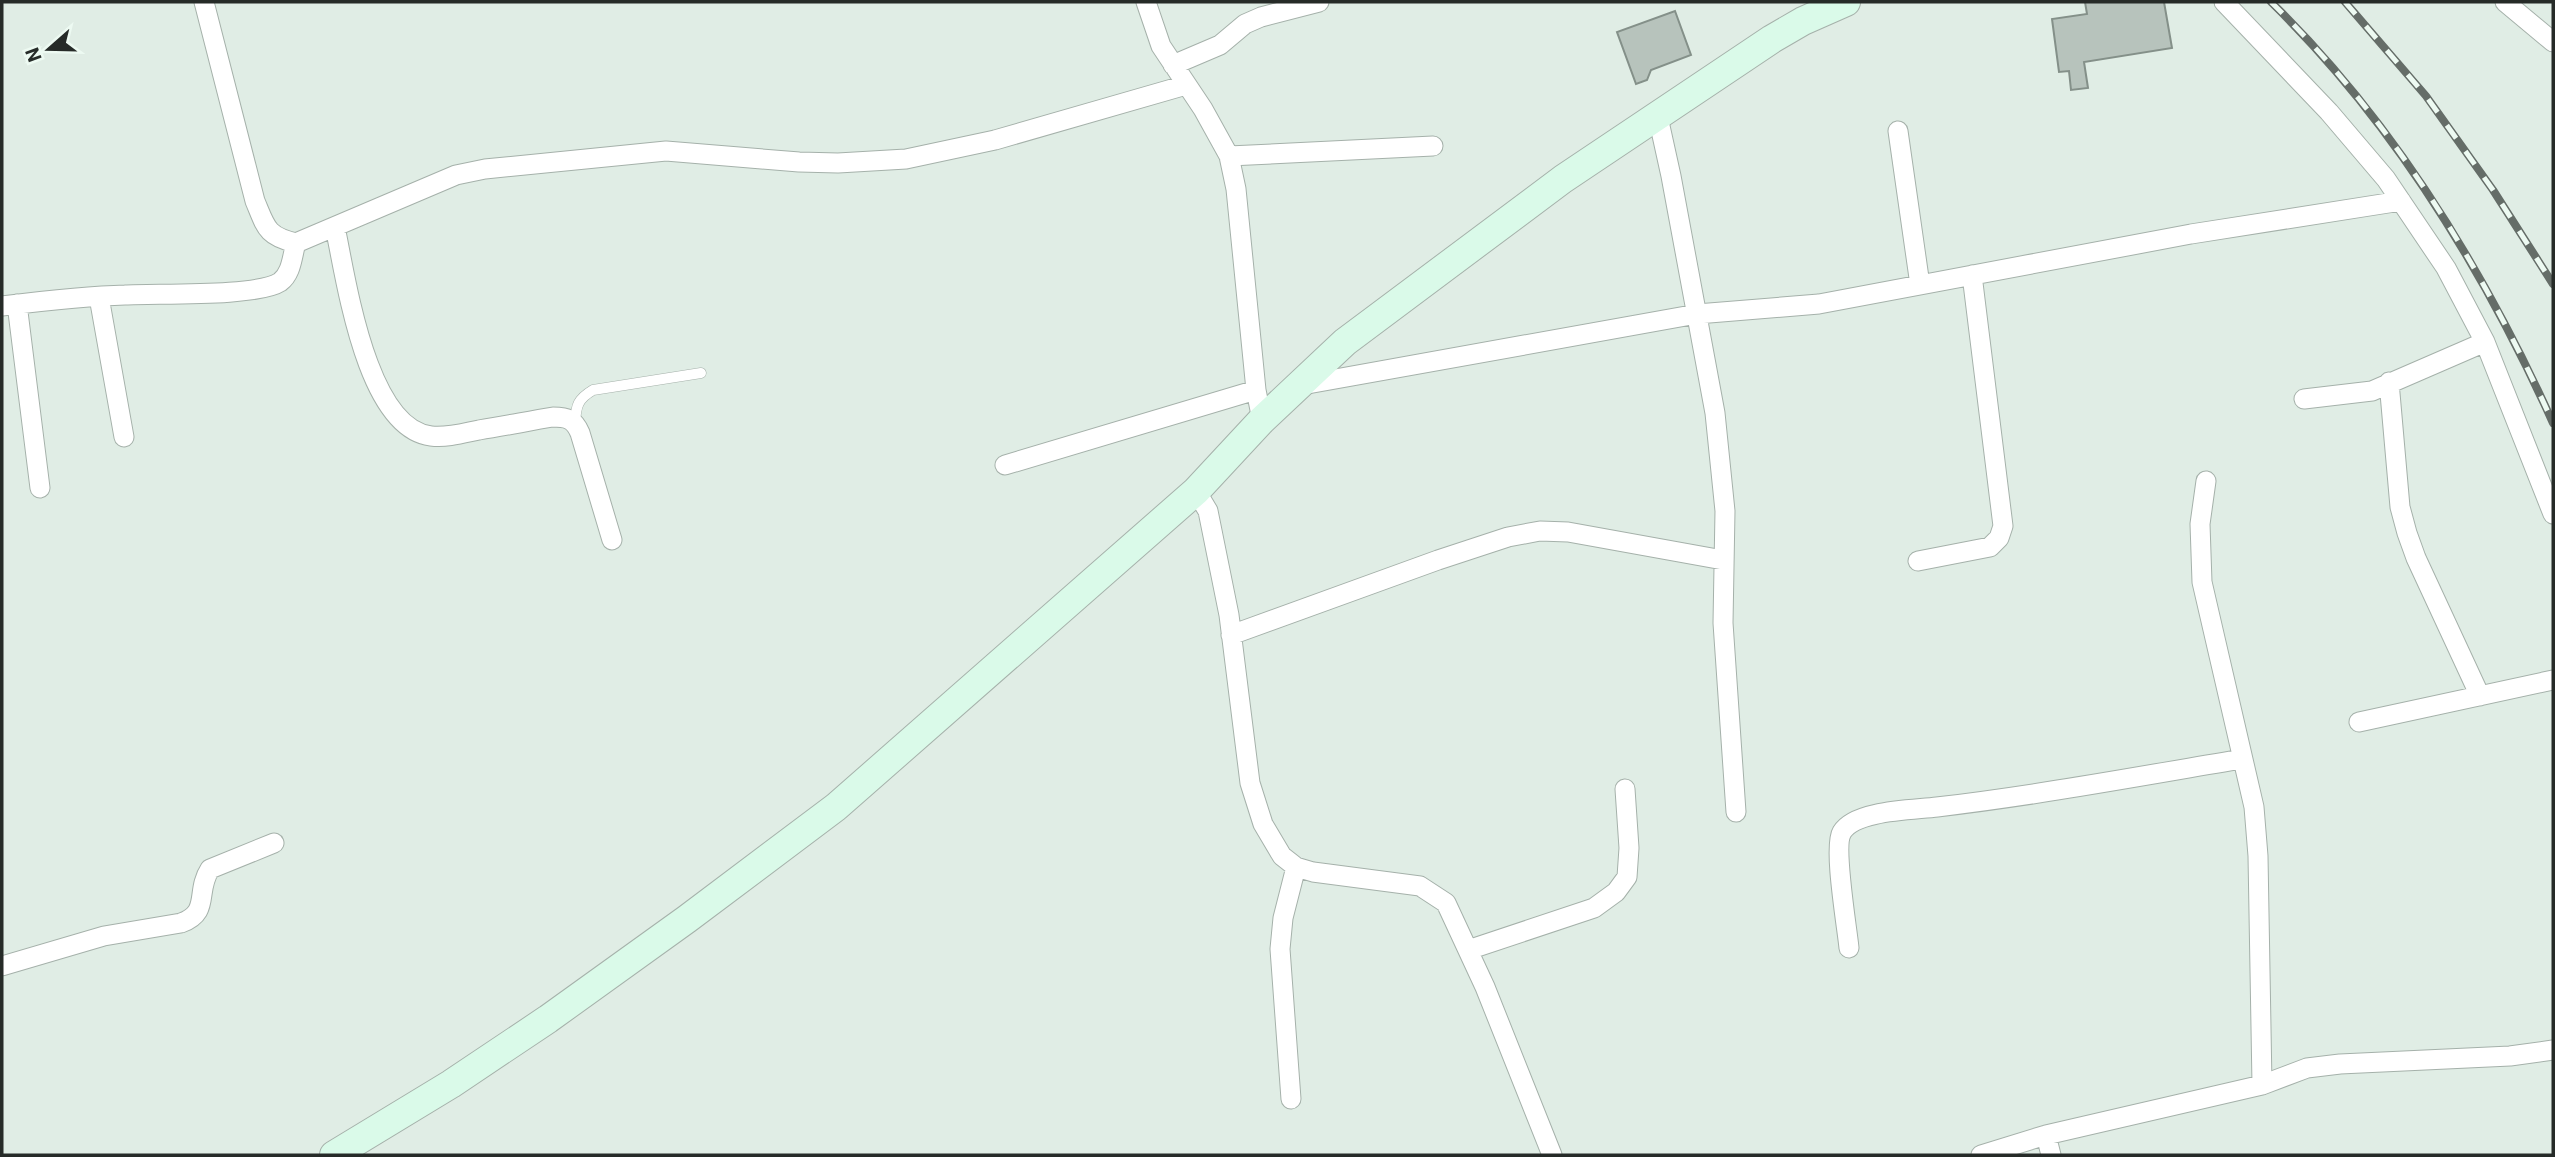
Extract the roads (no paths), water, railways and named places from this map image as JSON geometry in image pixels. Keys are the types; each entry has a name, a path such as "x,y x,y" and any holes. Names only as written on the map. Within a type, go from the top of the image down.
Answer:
{"street":[{"path":"204,2 255,201 266,228 278,239 296,243 456,175 485,169 666,151 812,162 906,159 995,140 1186,85"},
{"path":"1146,2 1161,46 1203,109 1229,156 1236,189 1255,390 1262,420"},
{"path":"1173,65 1220,45 1245,24 1261,17 1319,2"},
{"path":"334,1155 451,1084 548,1019 836,807 1196,491 1262,420 1356,334 1563,178 1772,39 1803,21 1846,2"},
{"path":"2224,2 2329,112 2386,179 2446,268 2485,342 2553,514"},
{"path":"2505,2 2553,42"},
{"path":"1658,117 1715,413 1725,511 1723,623 1736,812"},
{"path":"1898,131 1920,285"},
{"path":"1229,156 1433,146"},
{"path":"1302,385 1697,314 1819,304 2192,234 2401,201"},
{"path":"335,227 365,355 378,389 393,412 413,430 429,436 447,436 565,417 575,423 612,540"},
{"path":"40,488 9,305 257,288 279,282 289,271 296,243"},
{"path":"1918,561 1990,547 2003,526 1972,275"},
{"path":"99,297 124,437"},
{"path":"2304,399 2372,391 2485,342"},
{"path":"2389,382 2397,481 2407,533 2480,696"},
{"path":"1005,465 1255,390"},
{"path":"2206,481 2200,524 2202,582 2254,807 2258,856 2262,1085"},
{"path":"1196,491 1208,511 1231,635 1250,783 1263,824 1282,856 1296,867 1313,872 1420,886 1446,903 1552,1155"},
{"path":"1231,635 1438,560 1508,537 1540,531 1568,532 1723,560"},
{"path":"2359,723 2553,680"},
{"path":"1849,948 1838,851 1840,833 1849,824 1871,815 1991,801 2242,759"},
{"path":"1468,950 1594,908 1616,892 1627,877 1629,848 1625,789"},
{"path":"2,966 104,936 193,919 199,912 202,887 210,870 274,843"},
{"path":"1290,1099 1280,949 1283,918 1296,867"},
{"path":"1980,1155 2046,1135 2262,1085 2306,1068 2510,1056 2553,1049"},
{"path":"2046,1135 2052,1155"}],"lane":[{"path":"575,423 576,405 593,390 701,373"}],"railway":[{"path":"2271,2 2357,96 2432,199 2497,309 2553,423"},
{"path":"2345,2 2426,96 2493,190 2553,284"}]}
